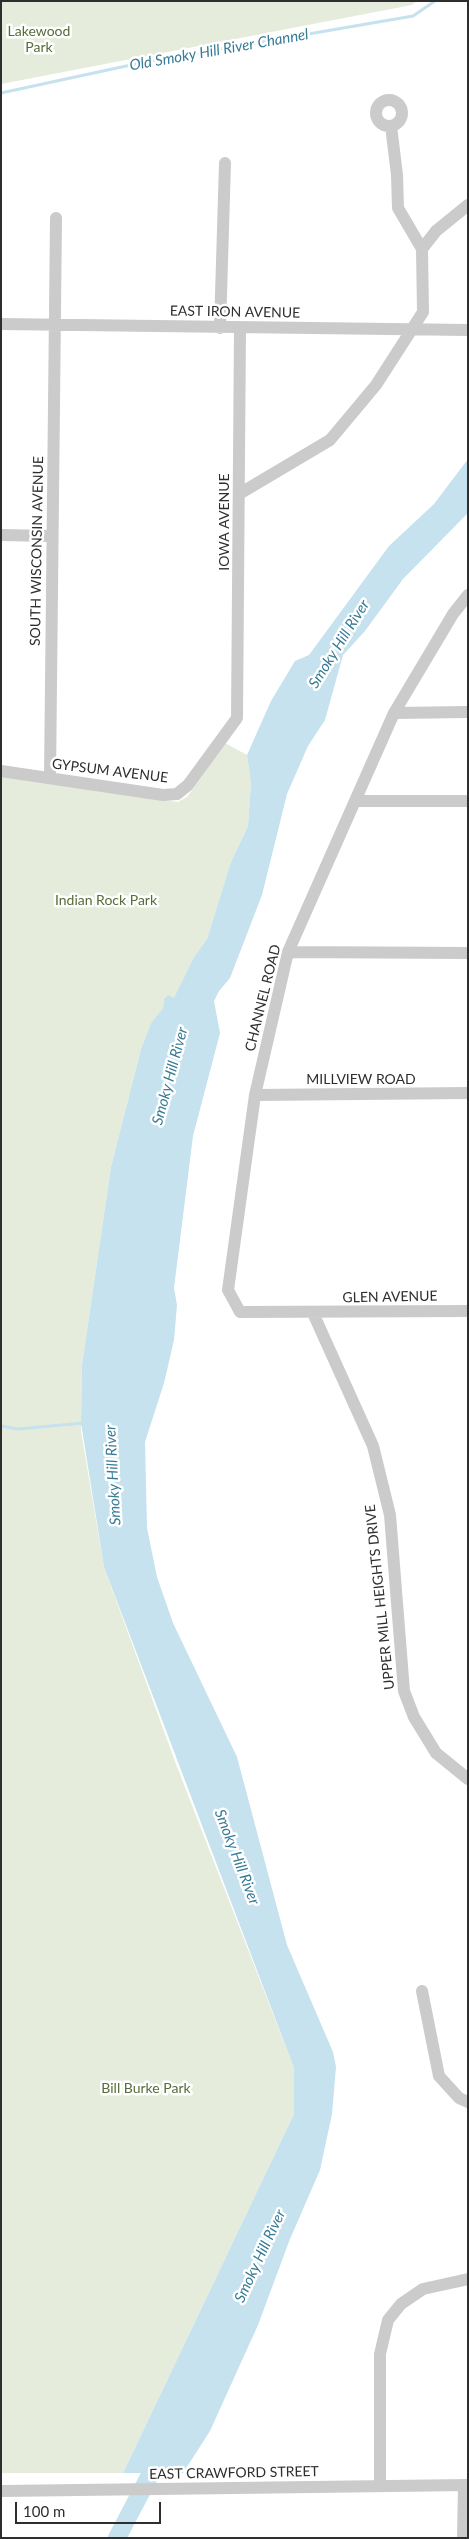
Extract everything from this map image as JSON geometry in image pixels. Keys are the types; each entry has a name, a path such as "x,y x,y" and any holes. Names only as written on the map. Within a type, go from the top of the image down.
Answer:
{"street":[{"path":"239,494 330,440 376,385 423,312 422,249 398,208 397,175 391,126"},
{"path":"220,328 224,163"},
{"path":"422,249 436,231 468,205"},
{"name":"SOUTH WISCONSIN AVENUE","path":"50,778 51,536 56,324 56,218"},
{"name":"EAST IRON AVENUE","path":"1,324 468,330"},
{"name":"IOWA AVENUE","path":"237,718 240,327"},
{"path":"1,535 51,536"},
{"name":"CHANNEL ROAD","path":"313,1313 240,1312 228,1290 255,1095 288,952 394,713 453,614 468,595"},
{"path":"394,713 468,712"},
{"name":"GYPSUM AVENUE","path":"1,771 163,795 177,794 188,785 237,718"},
{"path":"355,801 468,800"},
{"path":"288,952 468,953"},
{"name":"MILLVIEW ROAD","path":"255,1095 468,1094"},
{"name":"GLEN AVENUE","path":"313,1313 468,1311"},
{"name":"UPPER MILL HEIGHTS DRIVE","path":"313,1313 373,1446 390,1515 404,1691 414,1717 436,1753 468,1779"},
{"path":"422,1991 439,2076 459,2098 468,2102"},
{"path":"380,2486 380,2354 388,2320 401,2304 422,2289 468,2279"},
{"path":"463,2538 466,2485"},
{"name":"EAST CRAWFORD STREET","path":"1,2491 466,2485"}],"green space":[{"name":"Lakewood Park","path":"1,1 417,1 412,5 1,84"},
{"name":"Bill Burke Park","path":"225,743 247,755 251,783 248,826 231,862 207,939 194,957 174,999 164,999 163,1008 151,1023 141,1049 111,1167 82,1365 81,1431 104,1567 176,1764 294,2068 294,2114 123,2473 1,2473 1,776 178,802 187,797"}],"water":[{"path":"468,459 468,513 403,579 365,631 343,655 325,720 308,746 287,794 262,895 230,978 219,991 214,1001 220,1033 193,1136 174,1288 177,1305 174,1340 164,1383 145,1442 147,1528 157,1577 173,1623 237,1757 287,1945 333,2052 336,2067 332,2114 320,2170 290,2239 258,2325 210,2431 183,2473 123,2473 294,2114 294,2068 104,1567 81,1423 82,1365 111,1167 141,1049 151,1023 163,1008 164,999 168,995 174,998 194,957 207,939 231,862 248,826 251,783 247,755 271,701 295,661 309,655 389,546 434,504"}],"waterway":[{"name":"Old Smoky Hill River Channel","path":"1,93 140,63 413,16 435,1"},
{"name":"Old Smoky Hill River Channel","path":"1,1426 18,1429 84,1423"},
{"name":"Smoky Hill River","path":"117,2538 162,2452"}],"park label":[{"name":"Indian Rock Park","path":"106,900"}]}
